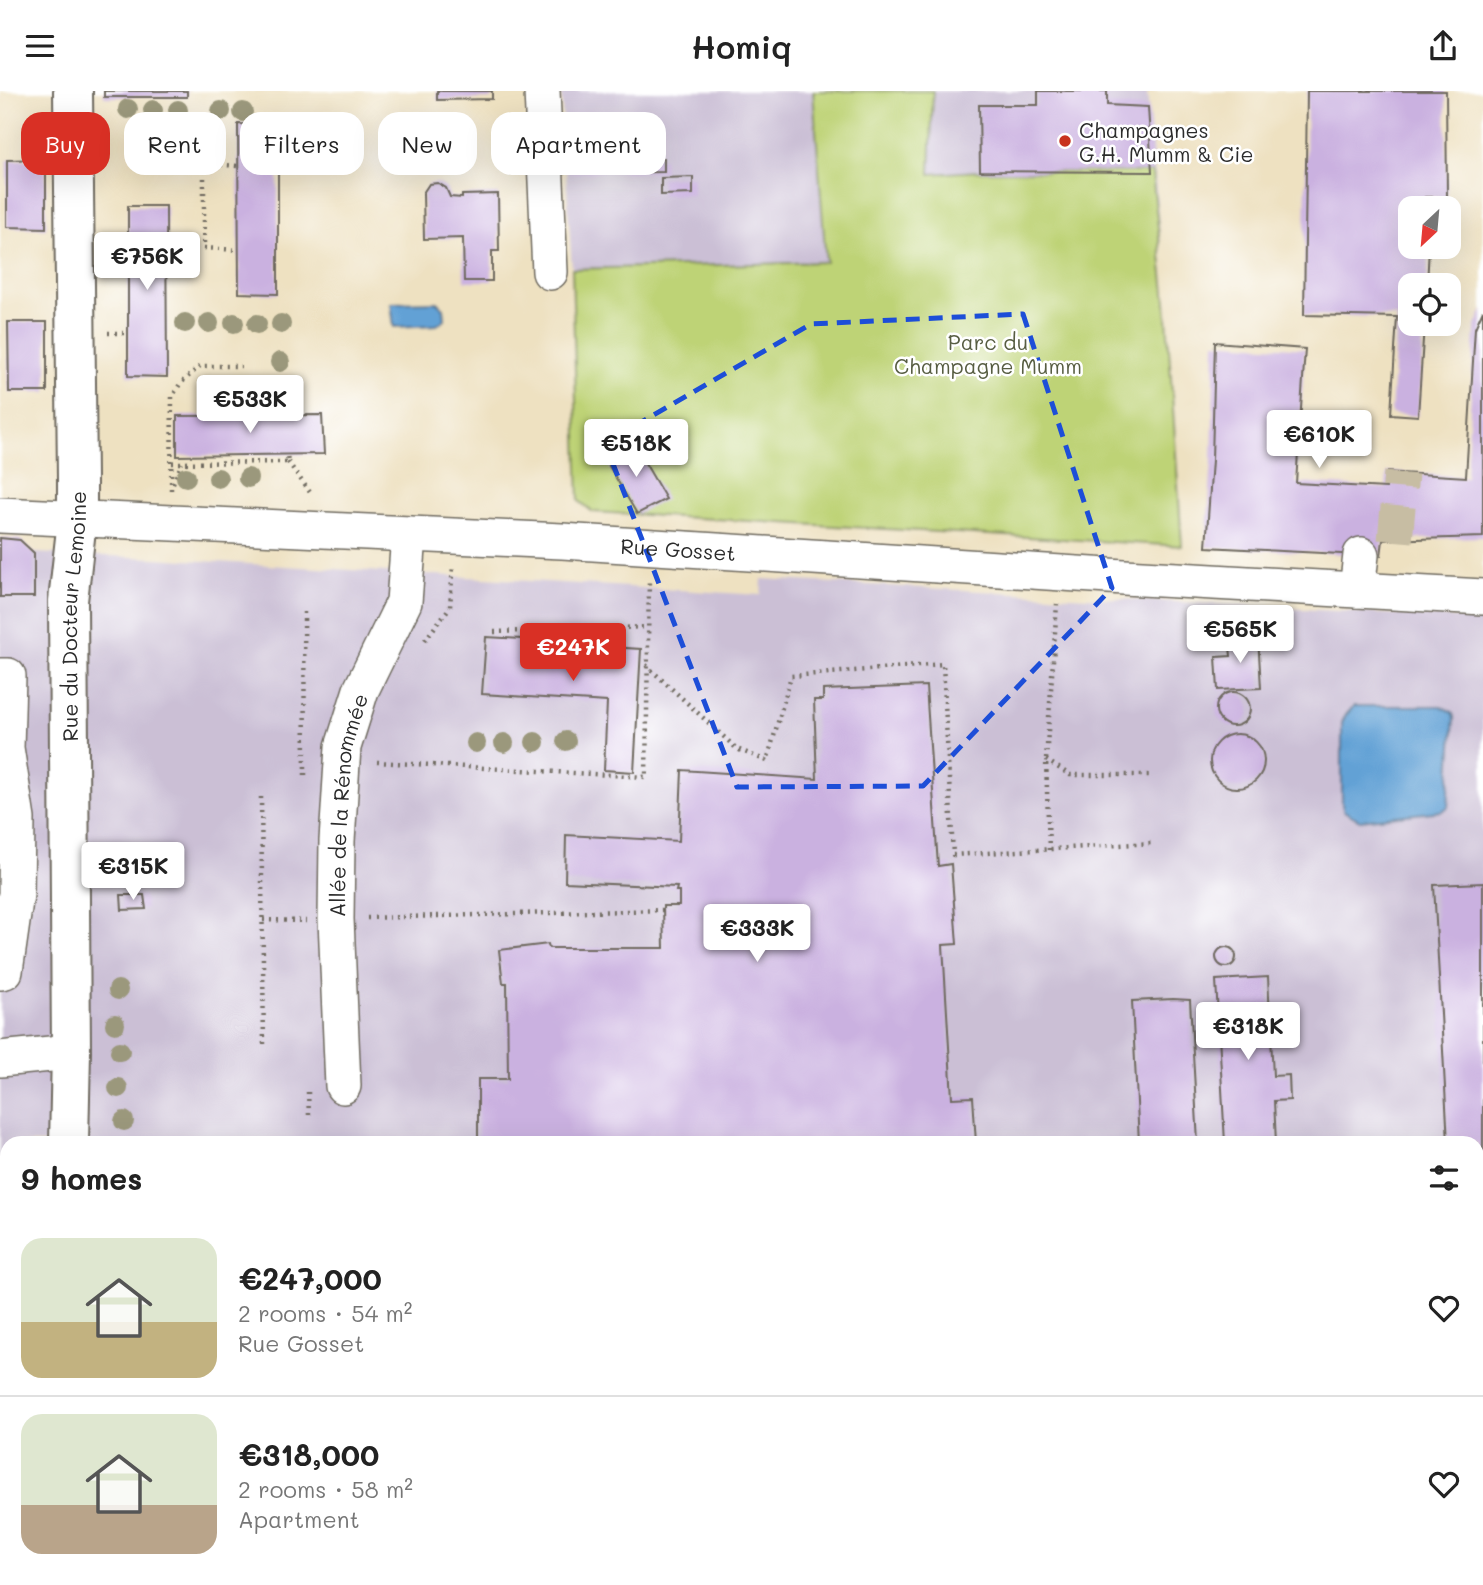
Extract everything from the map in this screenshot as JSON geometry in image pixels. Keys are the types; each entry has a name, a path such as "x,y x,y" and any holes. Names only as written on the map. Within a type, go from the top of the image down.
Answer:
{"main road":[{"name":"Rue du Docteur Lemoine","path":"69,1136 68,601 77,520 73,91"}],"street":[{"path":"542,91 550,272"},
{"name":"Rue Gosset","path":"0,515 653,547 1483,597"},
{"name":"Allée de la Rénommée","path":"343,1086 359,918 337,841 342,747 361,690 404,601 409,535"},
{"path":"1357,590 1361,555"},
{"path":"0,677 8,676 3,749 9,820 5,971 0,972"},
{"path":"0,1059 71,1052"}],"path":[{"path":"226,165 238,166"},
{"path":"204,175 204,248 239,250"},
{"path":"104,249 128,249"},
{"path":"104,333 128,333"},
{"path":"171,522 172,397 180,384 200,366 241,366"},
{"path":"287,455 288,462 312,495"},
{"path":"213,456 214,463"},
{"path":"172,463 288,462"},
{"path":"172,487 182,463"},
{"path":"417,650 450,607 454,537"},
{"path":"377,762 646,777 648,588 653,547"},
{"path":"1049,850 1046,760 1059,572"},
{"path":"494,632 647,627"},
{"path":"646,665 737,750 767,761 791,676 943,664 953,855 1152,843"},
{"path":"375,773 379,750"},
{"path":"1046,760 1070,775 1153,775"},
{"path":"261,797 264,1047"},
{"path":"263,921 663,910"}],"highlighted area":[{"path":"1023,314 1112,588 923,786 737,787 605,443 811,324"}],"shaded area":[{"name":"Parc du Champagne Mumm","path":"561,91 1147,91 1166,302 1182,546 593,512 579,500 572,269 566,175 666,175 666,112 562,112"},
{"path":"0,538 20,540 34,553 761,595 762,579 1483,619 1483,1136 0,1136"}],"green space":[{"name":"Parc du Champagne Mumm","path":"813,91 933,91 930,174 980,171 1152,172 1166,302 1182,546 593,512 579,501 572,269 826,262"}],"water":[{"path":"437,302 444,308 445,319 437,325 394,327 391,303"},
{"path":"1354,706 1441,706 1452,712 1454,717 1448,807 1442,811 1360,820 1344,811 1342,723"}],"building":[{"path":"104,91 187,91 187,97 104,97"},
{"path":"437,91 492,91 492,99 437,100"},
{"name":"Champagnes G.H. Mumm & Cie","path":"1038,91 1107,91 1107,105 1148,107 1152,172 980,171 979,105 1038,105"},
{"path":"1307,91 1446,91 1447,196 1398,196 1398,259 1428,259 1428,273 1398,273 1398,336 1423,336 1418,416 1391,414 1397,317 1304,315"},
{"path":"238,124 240,175 278,175 278,294 239,293"},
{"path":"7,160 21,160 21,175 46,175 46,228 7,227"},
{"path":"693,177 693,194 661,195 661,178"},
{"path":"438,183 446,188 450,197 498,194 499,251 492,251 492,281 464,281 463,238 424,239 423,193 429,184"},
{"path":"128,206 166,206 167,377 128,376"},
{"path":"1483,310 1483,537 1383,540 1381,556 1206,547 1212,460 1215,342 1305,349 1296,483 1386,488 1387,472 1466,477 1475,328"},
{"path":"8,322 47,322 47,392 9,392"},
{"path":"322,415 324,454 177,456 177,416"},
{"path":"634,444 666,499 637,514 606,461"},
{"path":"0,538 20,540 34,553 34,597 0,597"},
{"path":"1258,636 1261,688 1218,690 1216,657 1231,656 1229,638"},
{"path":"486,637 611,644 610,647 641,649 634,772 604,770 607,702 482,694"},
{"path":"926,686 938,866 951,864 957,944 943,945 952,1098 973,1097 976,1136 478,1136 478,1079 508,1079 507,983 503,983 499,950 548,944 549,948 664,948 663,906 679,906 677,887 565,882 566,835 679,841 682,770 817,779 814,700 823,700 823,690"},
{"path":"1233,692 1245,697 1250,709 1245,721 1233,726 1221,721 1216,709 1221,697"},
{"path":"1237,734 1256,742 1264,761 1256,780 1237,788 1218,780 1210,761 1218,742"},
{"path":"1483,883 1483,1136 1448,1136 1434,885"},
{"path":"121,895 144,895 146,909 122,910"},
{"path":"1226,947 1233,950 1236,957 1233,964 1226,967 1219,964 1216,957 1219,950"},
{"path":"1268,977 1273,1076 1289,1075 1290,1100 1274,1101 1276,1136 1225,1136 1216,980"},
{"path":"1190,1000 1198,1136 1139,1136 1132,1001"}],"tunnel":[{"path":"1395,541 1401,473"}],"place":[{"name":"Champagnes G.H. Mumm & Cie","path":"1065,141"}]}
